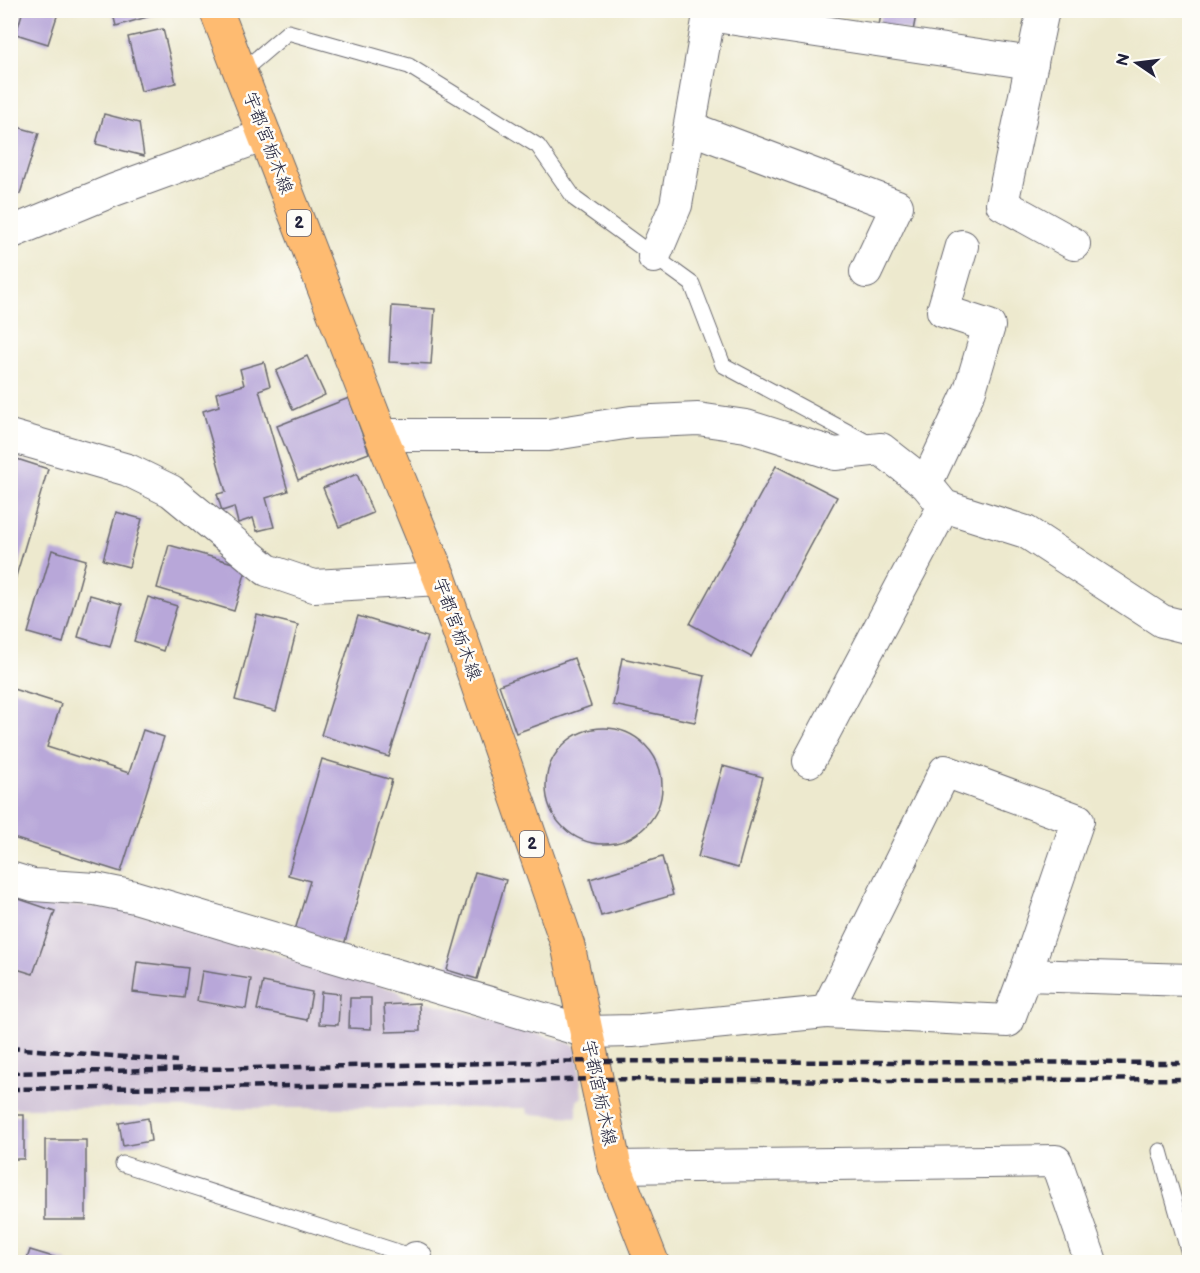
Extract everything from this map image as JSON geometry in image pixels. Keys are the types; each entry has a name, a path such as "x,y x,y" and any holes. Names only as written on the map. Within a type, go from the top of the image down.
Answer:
{"main road":[{"name":"宇都宮栃木線","path":"216,10 381,435 440,579 568,946 615,1167 652,1263"}],"street":[{"path":"1043,10 1002,204 1074,244"},
{"path":"654,257 676,205 709,13 1032,63"},
{"path":"690,128 897,206 866,272"},
{"path":"10,233 114,190 265,135"},
{"path":"809,761 935,495 970,390 989,326 943,310 962,246"},
{"path":"381,435 548,435 631,422 698,419 746,426 835,454 881,449 935,495 1026,532 1162,621 1190,628"},
{"path":"10,436 128,470 171,491 267,570 314,586 440,579"},
{"path":"10,878 33,885 95,890 135,897 587,1032 632,1031 826,1012 1008,1021 1078,819 945,771 826,1012"},
{"path":"1025,975 1190,980"},
{"path":"615,1167 1056,1161 1091,1263"}],"lane":[{"path":"240,73 288,32 409,66 538,146 575,199 692,284 723,365 881,449"},
{"path":"1160,1151 1190,1257"},
{"path":"123,1164 420,1261"}],"shaded area":[{"path":"10,893 44,903 125,909 398,991 406,999 421,1003 428,1002 573,1044 578,1050 582,1097 577,1101 577,1117 528,1114 527,1108 11,1108"}],"building":[{"path":"23,10 59,10 48,44 16,34"},
{"path":"112,10 168,10 168,11 116,26"},
{"path":"882,10 917,10 913,31 879,25"},
{"path":"163,29 176,83 141,91 128,37"},
{"path":"104,114 139,123 144,156 96,144"},
{"path":"10,125 39,133 20,194 10,191"},
{"path":"392,306 435,309 431,364 389,362"},
{"path":"307,356 325,395 293,410 276,371"},
{"path":"264,362 270,386 259,390 288,491 266,498 274,527 257,531 253,518 238,523 234,507 222,511 217,494 226,492 203,411 219,406 216,393 244,385 240,369"},
{"path":"349,398 369,453 298,480 277,426"},
{"path":"17,459 48,469 11,593 10,481"},
{"path":"776,466 837,497 751,657 690,624"},
{"path":"357,474 373,513 339,527 323,488"},
{"path":"116,512 142,519 129,567 103,560"},
{"path":"169,545 247,567 234,611 157,588"},
{"path":"52,550 86,560 63,643 28,633"},
{"path":"90,595 122,604 110,647 78,637"},
{"path":"148,597 177,606 163,651 134,641"},
{"path":"257,615 298,625 276,711 235,700"},
{"path":"358,616 427,637 389,757 321,735"},
{"path":"574,658 591,706 516,733 499,685"},
{"path":"622,658 705,676 695,722 613,705"},
{"path":"10,688 61,704 47,747 129,773 143,730 164,737 121,872 10,837"},
{"path":"604,728 626,732 645,745 658,764 662,786 658,808 645,827 626,840 604,844 582,840 563,827 550,808 546,786 550,764 563,745 582,732"},
{"path":"322,759 392,780 344,945 295,930 310,881 288,875"},
{"path":"723,766 763,777 738,868 698,857"},
{"path":"662,857 673,895 601,916 590,879"},
{"path":"475,872 506,880 477,979 447,970"},
{"path":"10,896 55,911 33,974 10,967"},
{"path":"137,962 188,968 184,998 133,992"},
{"path":"202,971 251,979 246,1009 197,1001"},
{"path":"263,982 312,992 307,1020 257,1010"},
{"path":"321,992 340,994 338,1025 319,1024"},
{"path":"350,998 371,998 371,1029 349,1028"},
{"path":"419,1003 420,1031 386,1032 384,1005"},
{"path":"10,1115 24,1115 24,1159 10,1159"},
{"path":"148,1118 151,1141 123,1146 119,1123"},
{"path":"45,1140 86,1140 86,1220 45,1220"},
{"path":"30,1250 70,1262 26,1262"}],"railway":[{"path":"10,1048 177,1061"},
{"path":"10,1073 592,1061 1190,1063"},
{"path":"10,1089 393,1085 596,1079 885,1081 1190,1079"}]}
